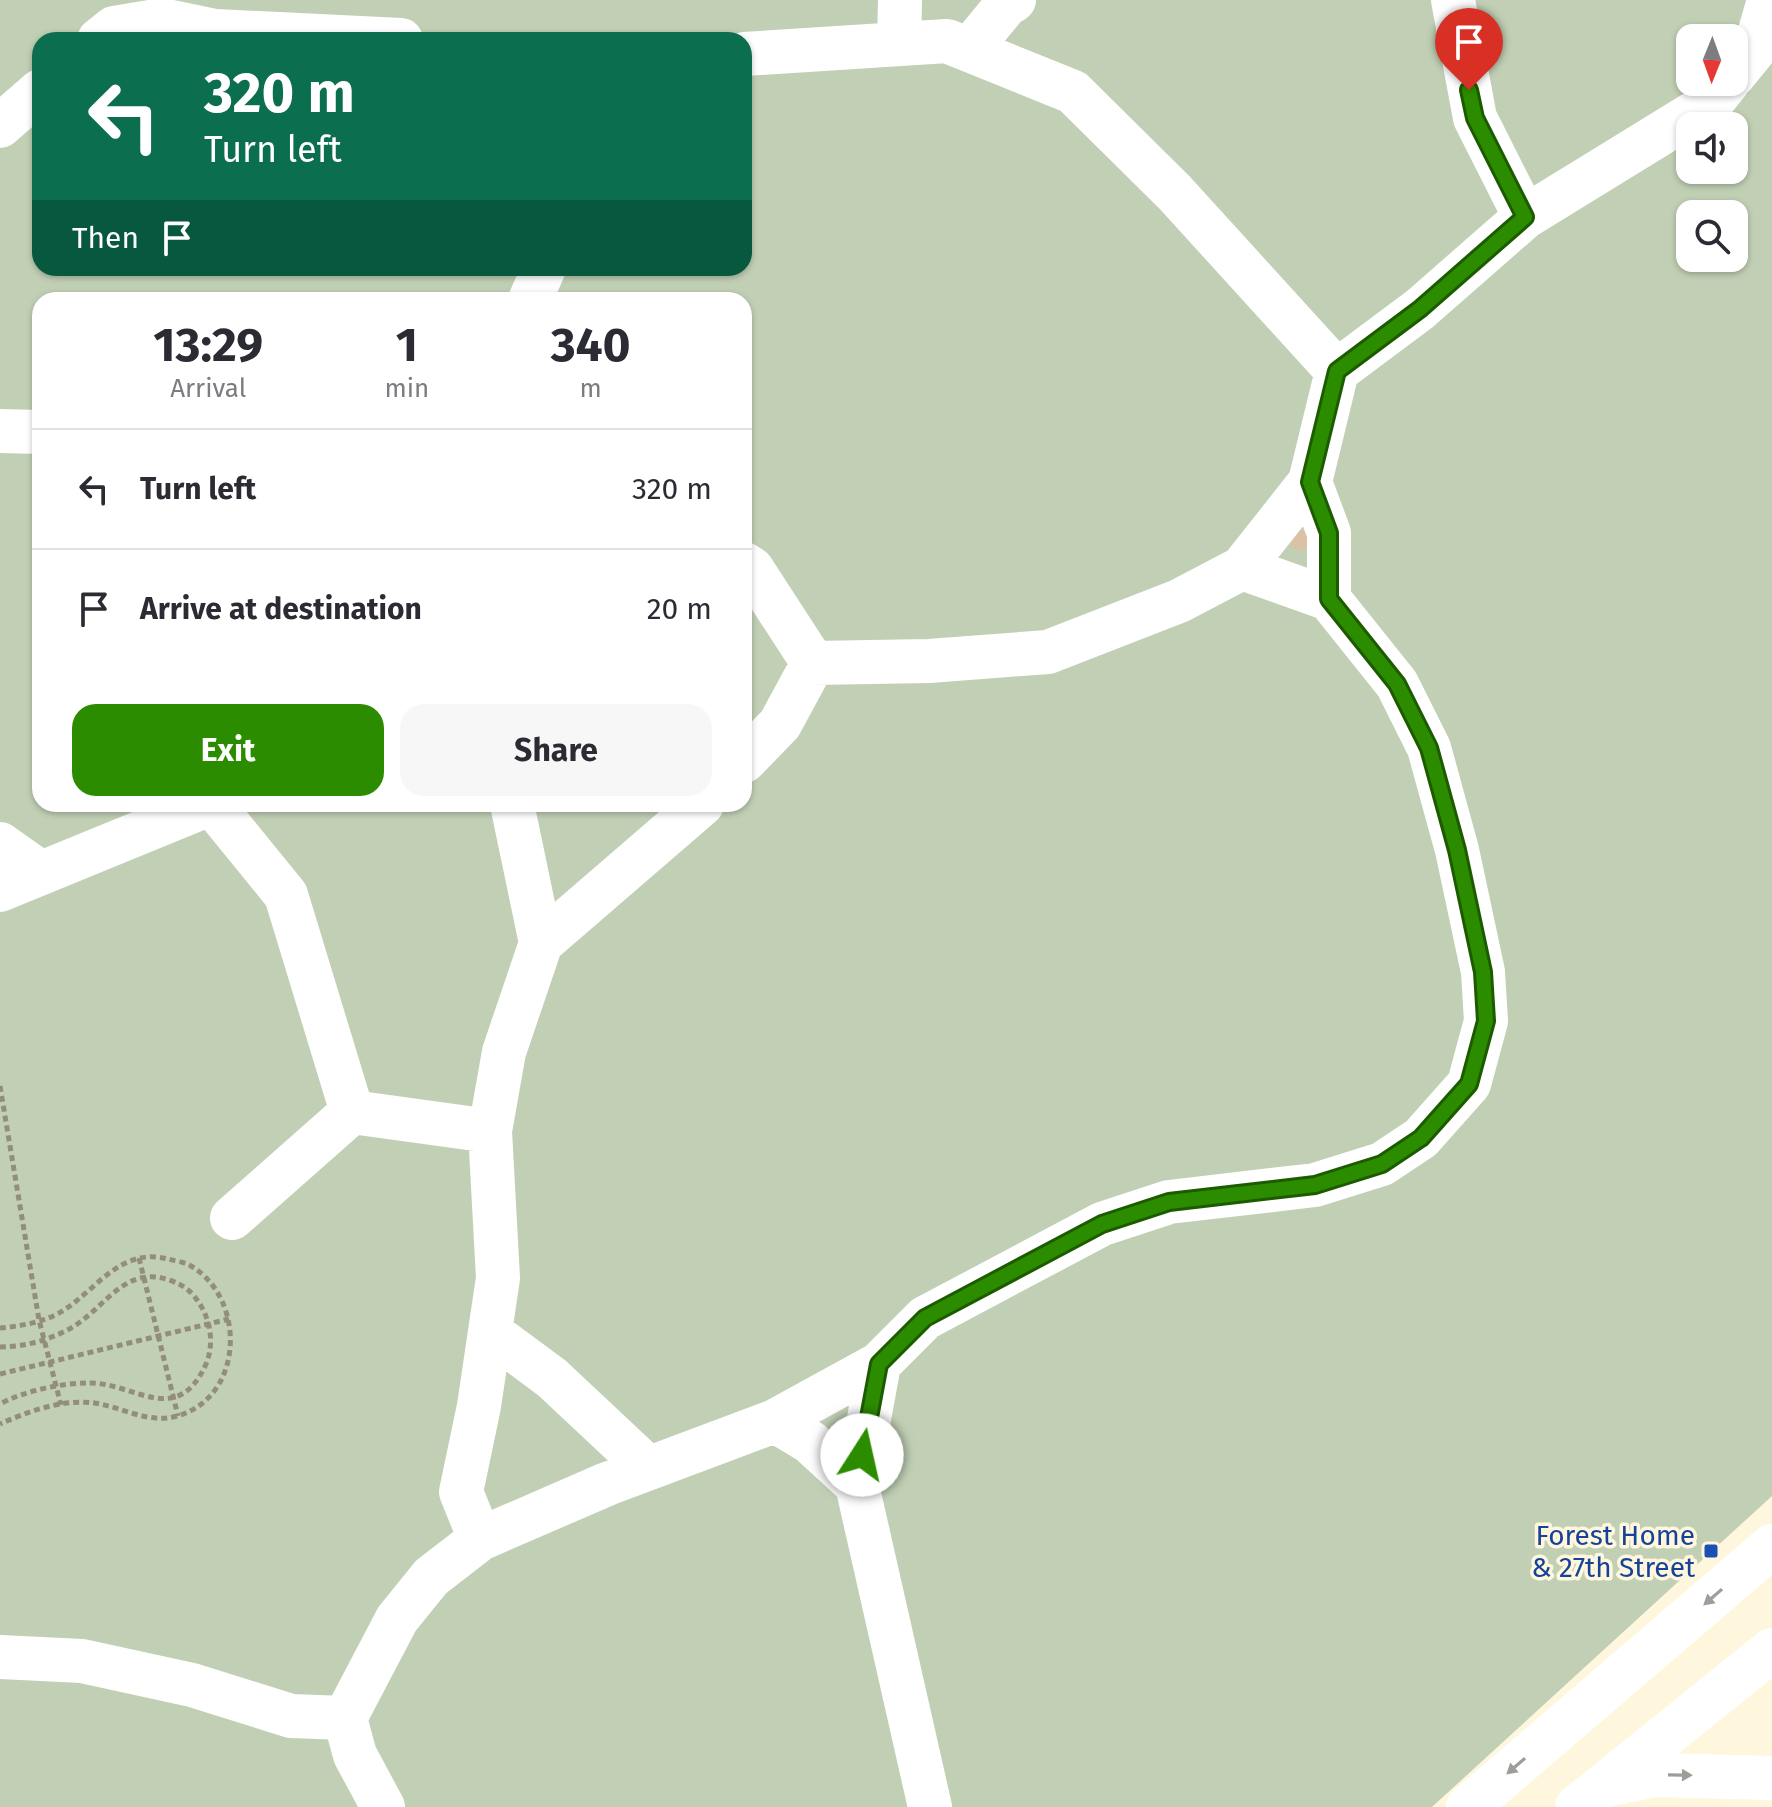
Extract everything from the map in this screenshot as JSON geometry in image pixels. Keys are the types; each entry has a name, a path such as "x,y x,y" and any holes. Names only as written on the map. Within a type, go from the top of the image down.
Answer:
{"main road":[{"path":"899,44 900,0"},
{"path":"969,50 1006,5 1014,0"},
{"path":"1453,0 1475,118 1525,217"},
{"path":"1748,58 1755,49 1769,0"},
{"path":"109,32 162,10 215,31 236,32"},
{"path":"752,53 947,41 1073,92 1175,193 1337,371"},
{"path":"813,663 929,661 1048,652 1179,601 1242,568 1310,482 1337,371 1420,309 1525,217 1712,102 1717,96"},
{"path":"0,126 32,98"},
{"path":"0,431 32,432"},
{"path":"1310,482 1329,533 1329,599"},
{"path":"383,1807 355,1755 345,1718 397,1619 431,1577 480,1539 648,1468 775,1421 879,1364 925,1318 1102,1224 1169,1202 1315,1185 1382,1164 1421,1138 1469,1084 1486,1021 1483,972 1457,850 1429,748 1397,684 1329,599 1242,568"},
{"path":"752,569 813,663"},
{"path":"752,753 780,724 813,663"},
{"path":"0,890 191,812"},
{"path":"218,812 286,895 352,1112"},
{"path":"514,812 541,943"},
{"path":"480,1539 461,1492 479,1406 498,1278 490,1131 504,1052 541,943 693,812"},
{"path":"0,844 41,873"},
{"path":"232,1218 352,1112 490,1131"},
{"path":"490,1332 552,1378 648,1468"},
{"path":"879,1364 857,1485 930,1807"},
{"path":"775,1421 810,1442 857,1485"},
{"path":"1468,1807 1772,1546"},
{"path":"1590,1796 1772,1650"},
{"path":"0,1657 82,1661 192,1685 291,1716 345,1718"},
{"path":"1590,1796 1656,1775 1772,1778"}],"path":[{"path":"0,1086 39,1320 61,1405"},
{"path":"139,1258 178,1416"},
{"path":"0,1328 39,1320 62,1311 122,1263 139,1258 162,1258 190,1265 210,1283 223,1299 232,1343 226,1369 214,1390 200,1404 178,1416 158,1419 99,1404 61,1405 27,1412 0,1424"},
{"path":"0,1347 18,1347 75,1325 134,1278 154,1275 186,1286 206,1315 211,1344 207,1362 190,1385 183,1393 162,1400 89,1383 32,1390 0,1404"},
{"path":"0,1383 0,1373 229,1319"}],"green space":[{"path":"0,0 1772,0 1772,1496 1432,1807 0,1807"}],"building":[{"path":"1300,529 1307,533 1308,547 1300,551 1294,549 1289,540"}],"place":[{"name":"Forest Home & 27th Street","path":"1711,1551"}],"route":[{"path":"862,1455 879,1364 925,1318 1102,1224 1169,1202 1315,1185 1382,1164 1421,1138 1469,1084 1486,1021 1483,972 1457,850 1429,748 1397,684 1329,599 1329,533 1310,482 1337,371 1420,309 1525,217 1475,118 1469,90"}]}
